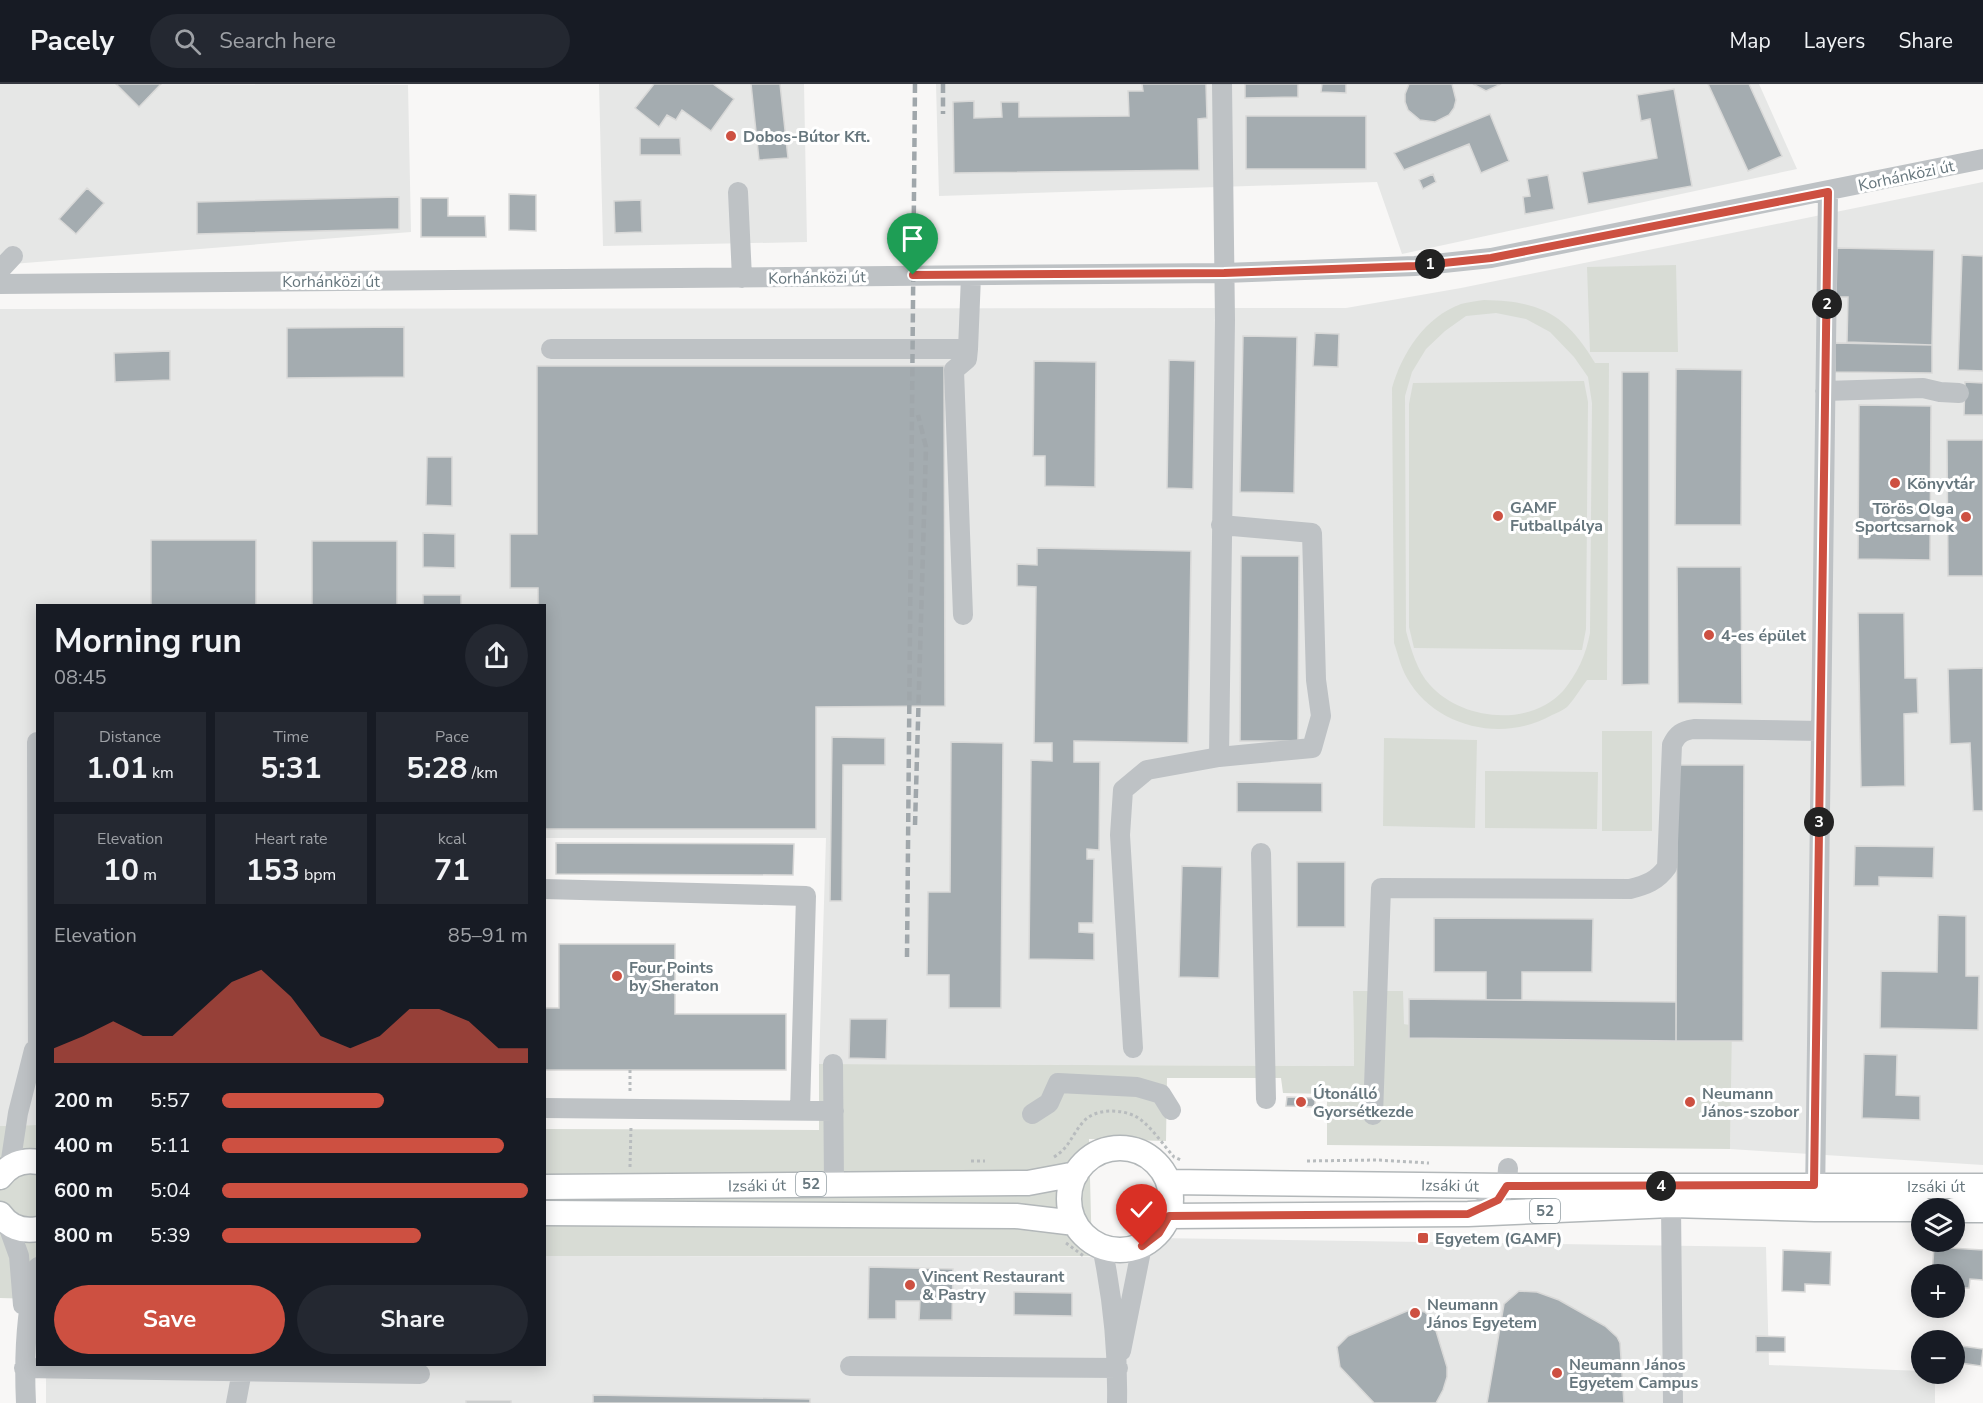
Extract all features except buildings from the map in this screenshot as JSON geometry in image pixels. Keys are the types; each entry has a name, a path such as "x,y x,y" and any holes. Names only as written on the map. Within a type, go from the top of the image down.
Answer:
{"main road":[{"path":"1112,1149 1131,1149 1154,1161 1168,1182 1172,1204 1169,1216 1159,1233 1142,1246 1095,1254 1089,1240 1067,1231 1071,1213 1069,1193 1076,1174 1094,1155 1112,1149"},
{"path":"3,1173 26,1161 36,1162"},
{"name":"Izsáki út","path":"546,1187 1028,1183 1076,1174"},
{"name":"Izsáki út","path":"1168,1182 1507,1177 1814,1185 1983,1186"},
{"name":"Izsáki út","path":"1169,1216 1468,1214 1671,1205 1911,1209"},
{"name":"Izsáki út","path":"1965,1210 1983,1210"},
{"name":"Izsáki út","path":"546,1213 1016,1216 1067,1231"},
{"path":"3,1218 23,1230 36,1229"}],"street":[{"path":"1219,757 1224,273 1222,84"},
{"name":"Korhánközi út","path":"3,269 742,278 1224,273 1415,266 1491,258 1983,159"},
{"path":"738,192 742,278"},
{"path":"1815,1209 1828,192"},
{"path":"963,615 954,370 967,359 971,276"},
{"path":"551,350 968,349"},
{"path":"1826,391 1923,388 1953,398"},
{"path":"1133,1048 1120,835 1123,790 1147,770 1219,757 1312,748 1321,716 1316,680 1312,533 1221,525"},
{"path":"1373,1115 1381,888 1630,889 1644,886 1654,881 1667,867 1672,745 1677,735 1685,730 1694,729 1821,731"},
{"path":"1261,853 1266,1099"},
{"path":"546,889 806,896 800,1110"},
{"path":"3,1173 36,1041"},
{"path":"833,1064 834,1184"},
{"path":"1032,1114 1049,1103 1058,1083 1137,1087 1170,1099"},
{"path":"546,1108 834,1111"},
{"path":"1468,1214 1498,1200 1507,1177"},
{"path":"1671,1205 1673,1403"},
{"path":"3,1218 19,1256 27,1335"},
{"path":"1118,1368 1142,1246"},
{"path":"1095,1254 1110,1284 1118,1368 1117,1403"},
{"path":"26,1403 24,1368 36,1279"},
{"path":"850,1366 1118,1368"},
{"path":"24,1368 215,1368 242,1371 420,1374"},
{"path":"236,1403 242,1371"}],"path":[{"path":"630,1171 631,1129"},
{"path":"1067,1231 1095,1254"}],"shaded area":[{"path":"0,84 408,85 411,232 0,265"},
{"path":"599,84 804,84 807,242 603,246"},
{"path":"936,84 1759,84 1797,169 1402,254 1377,182 939,196"},
{"path":"1983,182 1983,1165 1730,1149 1731,1025 1638,1023 1522,1039 1403,1024 1403,991 1353,991 1354,1066 819,1064 826,838 546,838 546,604 36,604 36,1125 0,1126 0,309 1346,308 1461,288"},
{"path":"1676,265 1678,352 1590,352 1587,267"},
{"path":"1484,300 1521,303 1550,314 1573,333 1595,363 1609,363 1607,680 1587,680 1565,709 1533,724 1492,729 1472,726 1453,719 1435,709 1419,695 1407,678 1394,643 1392,388 1409,349 1426,327 1448,310 1461,304","holes":["1496,313 1526,319 1550,332 1574,357 1588,377 1592,403 1590,633 1580,664 1563,691 1549,703 1532,711 1514,715 1495,715 1459,706 1443,697 1430,685 1415,660 1406,631 1405,396 1412,372 1426,349 1466,316"]},
{"name":"GAMF Futballpálya","path":"1584,381 1588,402 1586,629 1582,650 1414,648 1409,627 1409,404 1413,383"},
{"path":"1602,731 1652,731 1652,831 1602,831"},
{"path":"1384,738 1477,740 1475,828 1383,826"},
{"path":"1485,771 1598,772 1597,829 1485,828"},
{"path":"1353,991 1403,991 1404,1024 1522,1039 1638,1023 1732,1025 1730,1149 1327,1145 1327,1094 1283,1093 1281,1078 1167,1078 1166,1141 1089,1139 1092,1256 546,1256 546,1129 819,1130 819,1064 1354,1066"},
{"path":"36,1125 36,1299 0,1298 0,1126"},
{"path":"1157,1238 1766,1247 1769,1365 1911,1371 1911,1384 1935,1384 1935,1403 46,1403 46,1366 546,1366 546,1256 1144,1257"}],"railway":[{"path":"907,957 915,84"},
{"path":"943,84 943,114"},
{"path":"915,825 926,447 918,415"}],"place":[{"name":"Dobos-Bútor Kft.","path":"731,136"},
{"name":"Könyvtár","path":"1895,483"},
{"name":"GAMF Futballpálya","path":"1498,516"},
{"name":"Törös Olga Sportcsarnok","path":"1966,517"},
{"name":"4-es épület","path":"1709,635"},
{"name":"Four Points by Sheraton","path":"617,976"},
{"name":"Útonálló Gyorsétkezde","path":"1301,1102"},
{"name":"Neumann János-szobor","path":"1690,1102"},
{"name":"Egyetem (GAMF)","path":"1423,1238"},
{"name":"Vincent Restaurant & Pastry","path":"910,1285"},
{"name":"Neumann János Egyetem","path":"1415,1313"},
{"name":"Neumann János Egyetem Campus","path":"1557,1373"}],"route":[{"path":"913,275 1224,273 1415,266 1491,258 1828,192 1814,1185 1507,1186 1498,1200 1468,1214 1169,1216 1159,1233 1142,1246"}]}
